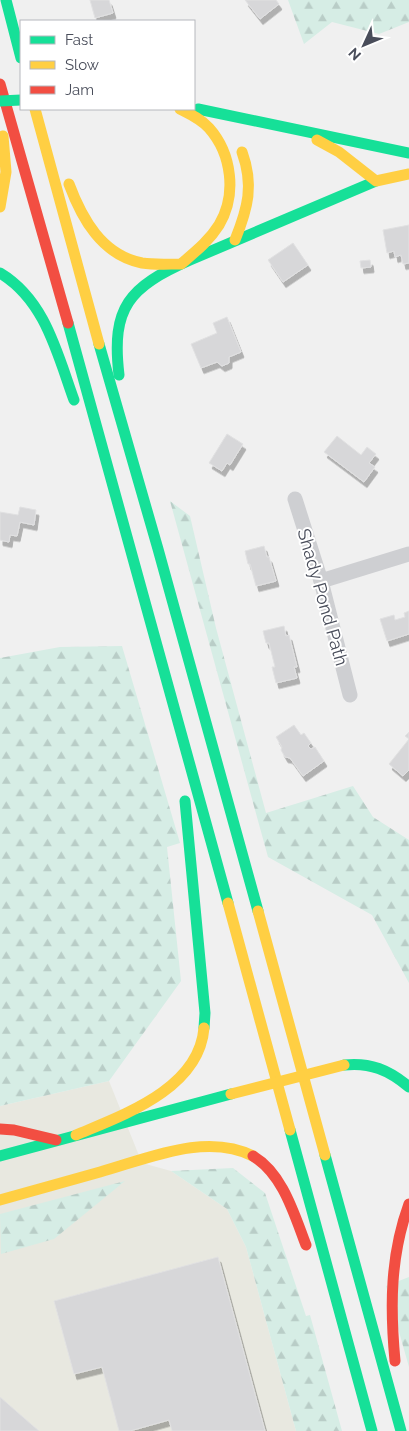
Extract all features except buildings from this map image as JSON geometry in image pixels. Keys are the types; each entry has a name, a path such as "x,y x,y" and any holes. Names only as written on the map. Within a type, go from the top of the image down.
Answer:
{"main road":[{"path":"7,0 20,37"},
{"path":"7,0 20,54"},
{"path":"0,84 96,419 371,1431"},
{"path":"0,101 20,100"},
{"path":"229,130 213,116 198,109 409,153"},
{"path":"35,110 402,1431"},
{"path":"44,110 81,213 101,241 118,255 140,263 181,264 205,243 217,228 229,202 231,181 229,164 221,145 208,125 183,110"},
{"path":"0,113 6,170 4,192 0,207"},
{"path":"292,130 316,139 339,152 376,181"},
{"path":"235,240 245,215 249,198 248,175 244,157 238,144"},
{"path":"158,549 119,379 117,335 120,319 130,299 143,286 181,264 376,181 409,174"},
{"path":"0,273 10,277 25,290 35,305 46,325 79,413"},
{"path":"86,432 142,591"},
{"path":"76,1135 129,1111 165,1090 192,1065 201,1048 206,1030 192,852 168,689"},
{"path":"0,1156 344,1065 365,1063 378,1066 390,1071 409,1087"},
{"path":"0,1129 10,1128 38,1137 59,1140"},
{"path":"0,1200 174,1152 208,1147 223,1147 238,1150 252,1156 263,1163 272,1173 296,1220 310,1253"},
{"path":"402,1431 392,1339 390,1301 396,1251 402,1221 409,1204"},
{"path":"318,1278 371,1431"}],"street":[{"name":"Shady Pond Path","path":"295,499 321,582 350,695"},
{"path":"321,582 409,554"}],"shaded area":[{"path":"109,1081 142,1163 171,1171 227,1209 246,1247 296,1431 0,1431 0,1106"}],"green space":[{"path":"288,0 409,0 409,22 379,34 332,22 304,44"},
{"path":"170,501 190,516 216,628 266,813 353,786 373,817 409,840 409,983 372,915 268,857"},
{"path":"122,646 180,843 167,847 181,981 109,1081 0,1106 0,658 60,647"},
{"path":"233,1168 265,1193 306,1316 310,1315 342,1431 296,1431 246,1247 227,1209 171,1171"},
{"path":"125,1181 54,1239 1,1254 0,1214"},
{"path":"409,1277 409,1367 386,1286"}],"traffic: fast":[{"path":"6,0 20,54"},
{"path":"0,101 20,100"},
{"path":"198,109 409,153"},
{"path":"119,375 118,332 122,316 129,302 139,290 152,280 190,260 376,181"},
{"path":"0,273 15,284 39,313 55,346 74,400"},
{"path":"68,323 228,903"},
{"path":"99,344 258,911"},
{"path":"185,801 205,1013 204,1028"},
{"path":"344,1065 353,1064 379,1068 409,1087"},
{"path":"0,1156 231,1094"},
{"path":"290,1130 372,1431"},
{"path":"325,1155 401,1431"}],"traffic: slow":[{"path":"35,110 99,344"},
{"path":"69,184 80,210 95,234 116,252 128,259 142,263 181,264 197,251 219,225 225,213 230,188 227,162 217,138 202,122 182,110"},
{"path":"0,207 6,172 3,136"},
{"path":"317,140 339,152 376,181 409,174"},
{"path":"235,240 248,196 248,175 242,152"},
{"path":"228,903 290,1130"},
{"path":"258,911 325,1155"},
{"path":"76,1135 136,1108 156,1097 174,1083 188,1068 199,1049 204,1028"},
{"path":"231,1094 344,1065"},
{"path":"0,1200 177,1150 196,1147 216,1147 235,1149 253,1156"}],"traffic: jam":[{"path":"0,84 68,323"},
{"path":"0,1129 14,1130 56,1140"},
{"path":"253,1156 272,1173 280,1184 292,1208 306,1245"},
{"path":"395,1361 392,1321 393,1282 398,1243 409,1204"}]}
